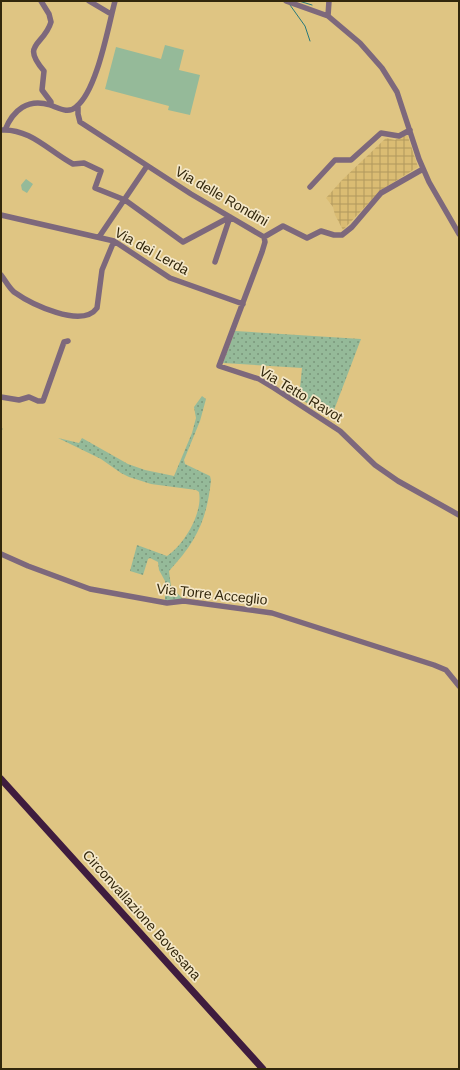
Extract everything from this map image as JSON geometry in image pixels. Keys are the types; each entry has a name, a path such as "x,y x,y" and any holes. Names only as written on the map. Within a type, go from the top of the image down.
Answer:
{"main road":[{"name":"Circonvallazione Bovesana","path":"1,779 263,1069"}],"street":[{"path":"41,1 50,14 51,22 35,47 34,55 37,64 44,72 42,90 51,102 51,106"},
{"path":"90,1 111,14"},
{"path":"115,1 96,76 78,106 66,110 36,104 20,108 12,114 3,130 26,134 73,164 84,163 101,172 95,188 124,200 184,242 230,217"},
{"path":"286,1 328,16 360,43 382,68 397,92 423,169 459,234"},
{"path":"328,16 329,1"},
{"name":"Via delle Rondini","path":"78,106 80,122 147,166 264,237 283,226 307,238 321,231 334,236 342,235 352,227 381,193 423,169"},
{"path":"310,187 335,160 351,160 381,133 399,136 410,130"},
{"path":"99,237 147,166"},
{"name":"Via dei Lerda","path":"1,215 114,241 170,278 243,304"},
{"path":"215,262 230,217"},
{"name":"Via Tetto Ravot","path":"264,237 265,242 219,365 220,367 258,379 274,388 340,431 375,465 398,481 459,515"},
{"path":"1,274 14,292 53,312 83,317 89,316 97,308 102,270 114,241"},
{"path":"1,397 19,400 29,397 42,401 64,342 68,341"},
{"name":"Via Torre Acceglio","path":"1,554 28,566 90,589 167,603 184,601 272,613 297,620 434,665 446,670 459,686"}],"shaded area":[{"path":"407,134 418,167 381,190 343,230 335,215 333,207 326,198 342,180 386,138 395,140"}],"green space":[{"path":"165,45 184,50 179,70 200,75 190,115 168,110 169,106 105,89 116,47 161,59"},
{"path":"26,179 33,184 27,193 22,190 21,185"},
{"path":"235,331 361,339 331,418 299,398 302,368 223,363"},
{"path":"202,396 206,399 200,421 184,460 185,464 210,476 211,480 207,507 199,530 186,550 169,571 171,587 184,600 165,601 165,581 159,570 158,562 150,558 148,559 143,575 130,571 137,545 167,556 173,551 186,536 195,519 198,509 199,492 196,490 151,484 129,477 101,459 58,438 79,443 82,438 128,464 145,470 174,476 192,433 196,418 194,407"}],"waterway":[{"path":"299,1 312,5"},
{"path":"290,5 305,26 310,41"}]}
